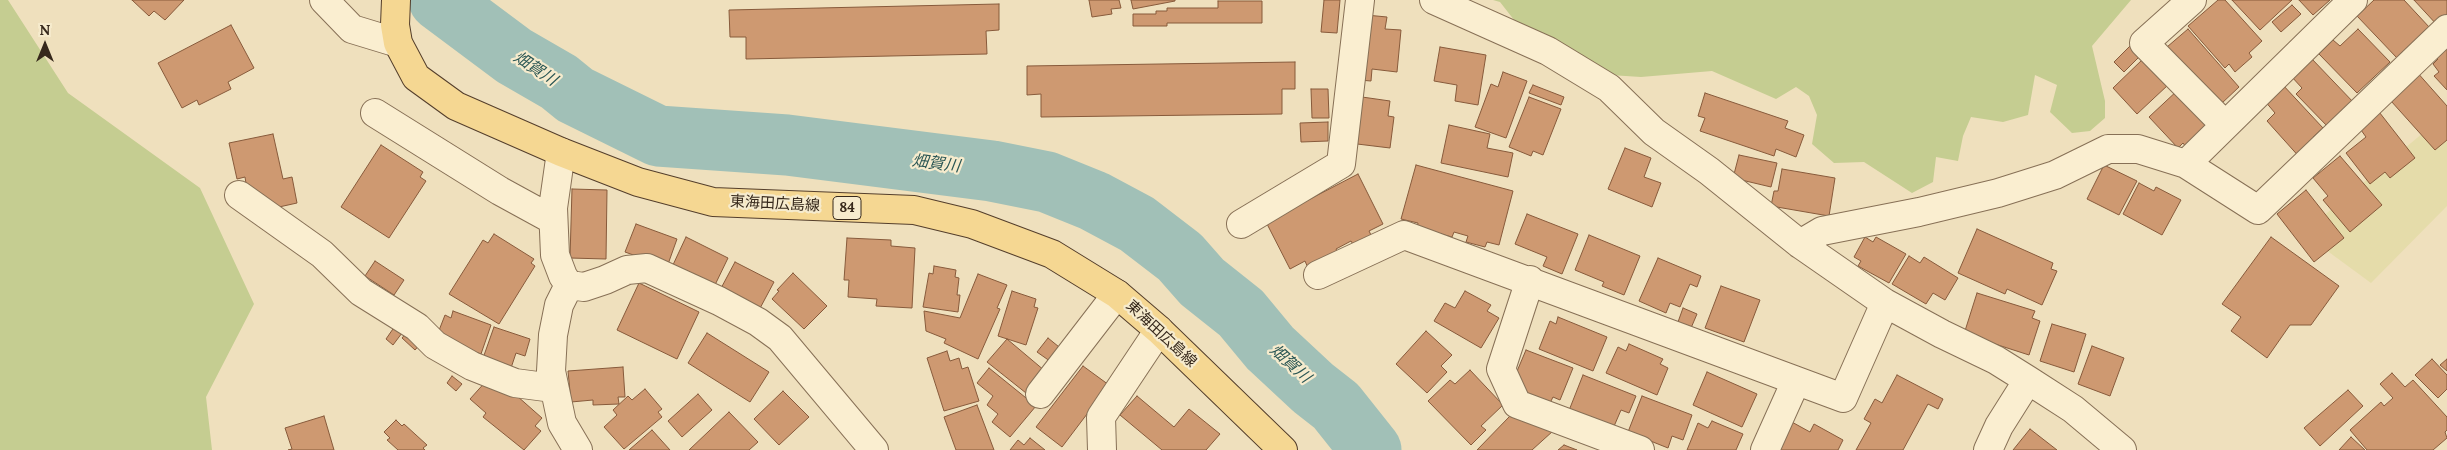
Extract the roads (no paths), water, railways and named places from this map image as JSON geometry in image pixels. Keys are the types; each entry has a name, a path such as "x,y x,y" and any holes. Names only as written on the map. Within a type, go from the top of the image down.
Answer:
{"main road":[{"name":"東海田広島線","path":"397,23 416,78 456,106 561,152 638,182 713,202 914,210 972,224 1052,254 1116,294 1159,330 1283,450"}],"street":[{"path":"324,0 352,29 397,23"},
{"path":"1241,224 1341,164 1360,0"},
{"path":"1434,0 1548,51 1609,88 1654,132 1709,171 1800,244 1885,303 1996,360 2028,380 2073,409 2122,450"},
{"path":"2192,0 2144,43 2225,125"},
{"path":"2186,164 2353,0"},
{"path":"1800,244 1822,230 1920,212 1998,193 2055,175 2108,149 2138,149 2186,164 2258,210 2447,29"},
{"path":"375,113 500,191 553,220"},
{"path":"561,152 553,208 555,255 563,276 569,285 584,287 627,270 647,268 719,301 758,322 780,338 874,450"},
{"path":"239,195 322,254 361,292 417,327 435,345 472,366 515,382 553,388"},
{"path":"1318,275 1404,234 1843,398 1885,303"},
{"path":"1530,280 1501,369 1517,404 1640,450"},
{"path":"569,285 560,305 553,335 550,371 562,423 578,450"},
{"path":"1040,394 1116,294"},
{"path":"1102,450 1101,417 1159,330"},
{"path":"1988,450 1999,426 2028,380"},
{"path":"1765,450 1796,381"}],"waterway":[{"name":"畑賀川","path":"439,0 514,56 559,82 575,95 658,136 787,145 992,171 1047,182 1094,201 1137,224 1180,257 1202,282 1241,313 1270,348 1313,388 1336,406 1371,450"}]}
